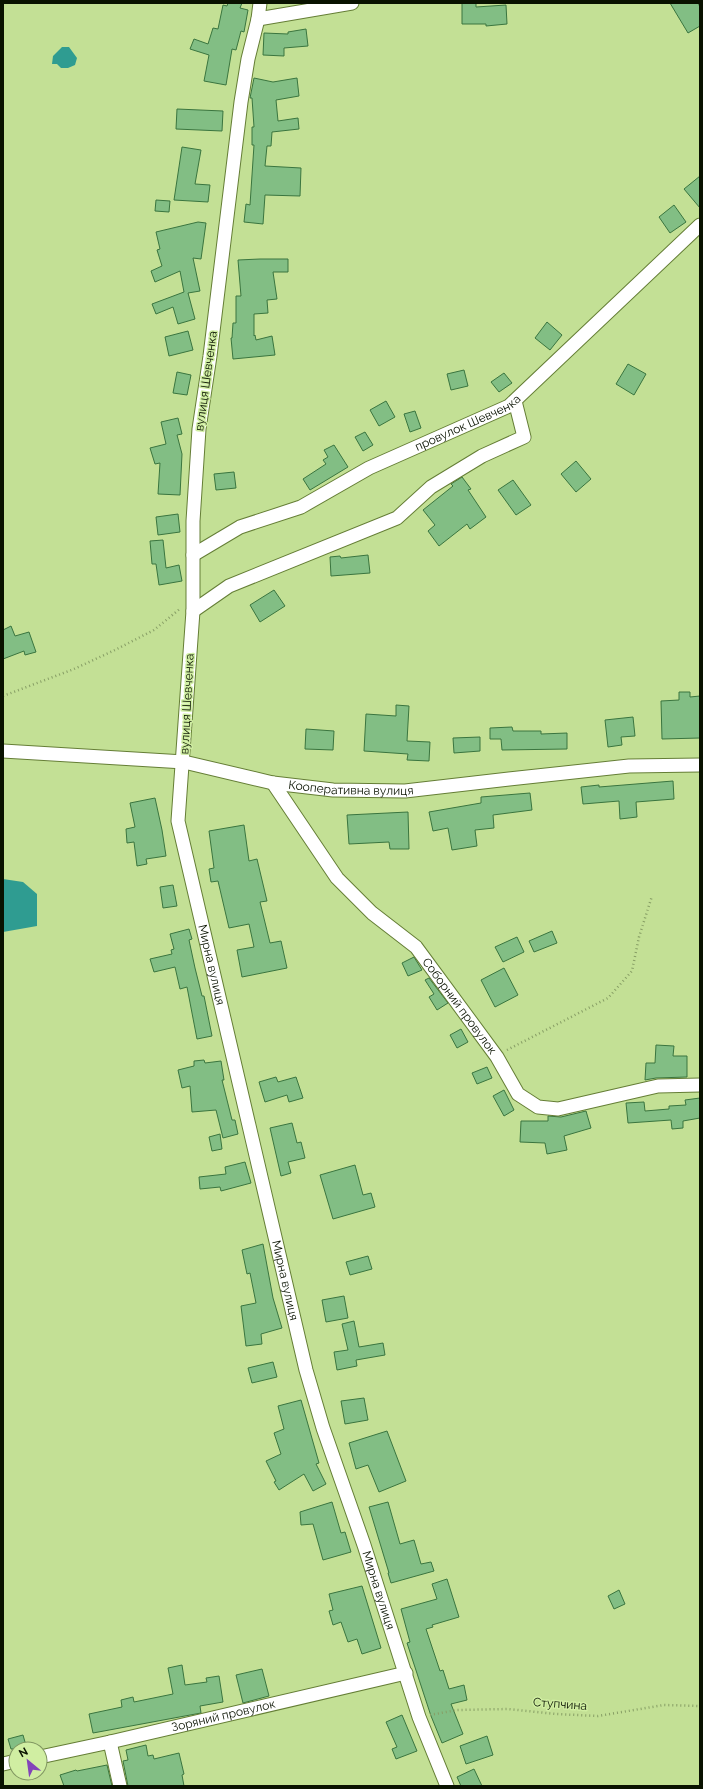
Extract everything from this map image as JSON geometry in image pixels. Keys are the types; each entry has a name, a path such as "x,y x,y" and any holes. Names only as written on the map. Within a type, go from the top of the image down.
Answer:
{"street":[{"name":"вулиця Шевченка","path":"184,762 193,594 193,521 199,429 210,356 241,102 248,59 260,3"},
{"path":"258,18 352,3"},
{"name":"провулок Шевченка","path":"193,555 240,527 301,507 369,468 509,406 700,225"},
{"path":"192,611 229,586 397,518 431,486 482,456 524,437 515,400"},
{"name":"Кооперативна вулиця","path":"3,751 184,762 273,783 333,790 405,792 509,778 629,766 700,765"},
{"name":"Мирна вулиця","path":"184,762 178,822 306,1370 323,1428 364,1545 419,1717 447,1786"},
{"name":"Соборний провулок","path":"273,783 337,878 372,913 416,947 496,1056 518,1094 538,1107 558,1109 658,1086 700,1085"},
{"name":"Зоряний провулок","path":"48,1754 110,1742 406,1673"},
{"path":"110,1742 120,1786"}],"path":[{"path":"3,696 74,669 154,630 181,608 193,594"},
{"path":"496,1056 608,998 632,971 639,937 652,896"},
{"name":"Ступчина","path":"419,1717 457,1710 508,1709 556,1714 598,1716 664,1705 700,1706"}],"water":[{"path":"62,47 69,47 77,58 75,65 68,68 61,68 57,64 52,64 53,56"},
{"path":"3,879 23,882 37,894 37,926 3,932"}],"building":[{"path":"228,3 242,3 240,8 248,10 244,32 241,31 236,50 232,49 226,85 204,81 209,55 190,49 194,39 208,44 213,28 218,29 223,5 227,6"},
{"path":"462,3 476,3 476,7 506,5 507,24 486,26 486,24 462,24"},
{"path":"670,3 698,3 700,7 700,26 688,33"},
{"path":"306,29 308,46 284,48 284,56 263,55 264,33 288,34 288,32"},
{"path":"254,78 273,82 297,78 299,96 276,100 278,121 298,118 299,129 272,132 271,146 267,146 265,166 301,168 300,196 265,195 263,224 244,222 246,204 250,205 254,145 252,145 252,127 254,127 252,98 250,98"},
{"path":"177,109 223,111 222,131 176,129"},
{"path":"182,147 201,150 195,184 210,185 208,202 174,200"},
{"path":"700,176 700,208 684,189"},
{"path":"156,200 170,201 169,212 155,211"},
{"path":"674,205 686,222 670,233 659,217"},
{"path":"198,222 206,223 201,259 193,258 200,291 188,293 195,319 178,324 173,307 156,314 152,304 184,292 180,271 155,282 151,271 162,266 157,250 160,249 156,232"},
{"path":"288,259 288,272 273,272 277,299 267,300 268,313 254,314 254,336 255,335 256,340 272,336 275,355 233,359 231,338 233,323 236,323 236,296 241,296 238,260"},
{"path":"547,322 562,335 550,350 535,338"},
{"path":"188,331 193,350 169,356 165,337"},
{"path":"628,364 646,374 634,395 616,384"},
{"path":"464,370 468,386 451,390 447,374"},
{"path":"177,372 191,375 187,395 173,393"},
{"path":"504,373 512,383 499,392 491,382"},
{"path":"386,401 395,417 379,426 370,410"},
{"path":"415,411 421,428 410,432 404,414"},
{"path":"178,418 182,434 177,435 182,454 180,495 158,494 160,463 155,464 150,448 166,444 161,422"},
{"path":"365,432 373,445 363,451 355,437"},
{"path":"334,445 348,467 310,490 303,479 326,464 323,460 328,457 324,450"},
{"path":"576,461 591,479 576,492 561,474"},
{"path":"234,472 236,488 216,490 214,474"},
{"path":"462,477 471,489 468,490 486,517 470,529 467,524 439,546 428,531 435,525 423,510 453,486 451,484"},
{"path":"513,480 531,505 516,515 498,490"},
{"path":"178,514 180,532 158,535 156,517"},
{"path":"163,540 166,568 179,565 182,581 159,585 156,564 152,564 150,541"},
{"path":"368,555 370,573 331,576 330,557 340,556 341,558"},
{"path":"274,590 285,606 260,622 250,605"},
{"path":"11,626 15,636 29,632 36,652 25,655 24,651 3,659 3,630"},
{"path":"679,692 690,692 690,697 700,696 700,738 662,739 661,701 679,700"},
{"path":"396,705 409,706 407,741 430,742 429,761 407,760 408,754 364,751 366,714 396,716"},
{"path":"633,717 635,736 621,737 622,745 608,747 605,720"},
{"path":"512,727 513,731 541,731 541,734 567,733 567,749 502,750 501,739 490,739 490,728"},
{"path":"306,729 334,731 333,750 305,749"},
{"path":"480,737 480,751 454,753 453,738"},
{"path":"673,781 674,799 636,802 637,817 620,819 619,801 583,804 581,787"},
{"path":"530,793 532,810 493,815 494,828 475,830 477,846 452,850 448,828 433,831 429,812 481,803 481,797"},
{"path":"155,798 166,856 146,859 147,864 137,866 134,842 127,843 126,829 135,827 130,803"},
{"path":"408,812 409,849 390,849 389,842 349,844 347,815"},
{"path":"244,825 249,861 257,859 267,901 260,902 270,943 281,941 287,968 242,977 237,950 254,947 249,924 229,928 218,881 211,882 209,869 214,868 209,831"},
{"path":"173,885 177,906 163,908 160,887"},
{"path":"189,929 192,939 189,940 195,968 202,996 204,996 212,1036 197,1039 187,987 180,989 175,967 154,972 150,959 172,954 171,950 174,949 170,934"},
{"path":"552,931 557,943 534,952 529,941"},
{"path":"517,937 524,952 503,962 495,947"},
{"path":"414,957 422,970 408,976 402,963"},
{"path":"504,968 518,995 495,1007 481,980"},
{"path":"429,978 448,1003 437,1010 429,997 434,994 425,980"},
{"path":"461,1029 468,1042 457,1048 450,1035"},
{"path":"656,1045 674,1046 673,1056 687,1056 687,1077 656,1078 645,1080 646,1063 655,1063"},
{"path":"204,1060 205,1063 221,1061 224,1080 222,1080 232,1120 235,1120 238,1134 223,1138 216,1110 192,1112 190,1086 182,1088 178,1070 194,1066 194,1061"},
{"path":"487,1067 492,1078 477,1084 472,1073"},
{"path":"276,1077 278,1082 296,1077 303,1098 289,1102 287,1095 265,1102 259,1082"},
{"path":"504,1090 514,1110 504,1116 493,1096"},
{"path":"700,1098 700,1118 683,1121 683,1128 672,1129 671,1120 628,1123 626,1103 644,1102 645,1111 669,1109 669,1106 686,1105 685,1100"},
{"path":"586,1111 591,1128 564,1136 567,1150 547,1154 545,1143 520,1142 521,1121 548,1121 548,1116 561,1117"},
{"path":"292,1123 297,1143 301,1142 305,1158 288,1162 291,1173 281,1176 270,1128"},
{"path":"220,1134 222,1149 212,1151 209,1137"},
{"path":"245,1162 251,1183 221,1191 220,1187 200,1189 199,1177 226,1174 225,1167"},
{"path":"355,1165 363,1195 371,1193 375,1207 333,1219 320,1175"},
{"path":"263,1244 273,1298 282,1328 261,1334 262,1344 246,1346 241,1306 256,1303 250,1273 247,1274 242,1250"},
{"path":"368,1256 372,1269 350,1275 346,1262"},
{"path":"344,1296 348,1318 326,1322 322,1300"},
{"path":"354,1321 359,1347 383,1343 385,1355 356,1360 357,1366 337,1370 334,1352 348,1350 342,1324"},
{"path":"273,1362 277,1377 252,1383 248,1368"},
{"path":"364,1398 368,1420 345,1424 341,1401"},
{"path":"301,1400 319,1463 316,1464 326,1484 313,1491 304,1474 279,1490 274,1482 276,1481 266,1461 281,1454 274,1433 284,1429 278,1406"},
{"path":"387,1431 406,1481 379,1492 368,1465 356,1469 349,1443"},
{"path":"332,1502 341,1533 345,1532 351,1552 323,1560 313,1524 301,1525 300,1512"},
{"path":"388,1502 400,1544 414,1540 421,1564 431,1562 434,1571 391,1583 369,1507"},
{"path":"447,1579 459,1617 432,1625 433,1627 426,1629 440,1671 443,1670 449,1689 464,1685 467,1700 451,1704 463,1734 442,1743 431,1716 407,1643 410,1642 401,1609 437,1599 432,1584"},
{"path":"362,1586 381,1648 362,1654 357,1639 348,1642 341,1622 333,1625 329,1611 333,1610 329,1594"},
{"path":"619,1590 625,1604 614,1609 608,1596"},
{"path":"182,1665 185,1685 207,1682 206,1678 219,1676 223,1702 200,1706 201,1713 93,1733 89,1714 122,1707 121,1700 133,1697 134,1702 173,1694 168,1668"},
{"path":"262,1669 269,1696 243,1703 236,1675"},
{"path":"402,1715 417,1751 396,1759 392,1749 397,1747 386,1722"},
{"path":"23,1735 25,1741 9,1741 8,1739"},
{"path":"487,1736 493,1755 466,1764 460,1746"},
{"path":"146,1745 148,1756 153,1755 154,1759 179,1753 184,1774 182,1775 184,1786 128,1786 123,1761 128,1760 126,1750"},
{"path":"107,1765 112,1786 64,1786 60,1775 76,1770"},
{"path":"474,1769 482,1786 461,1786 457,1777"}]}
